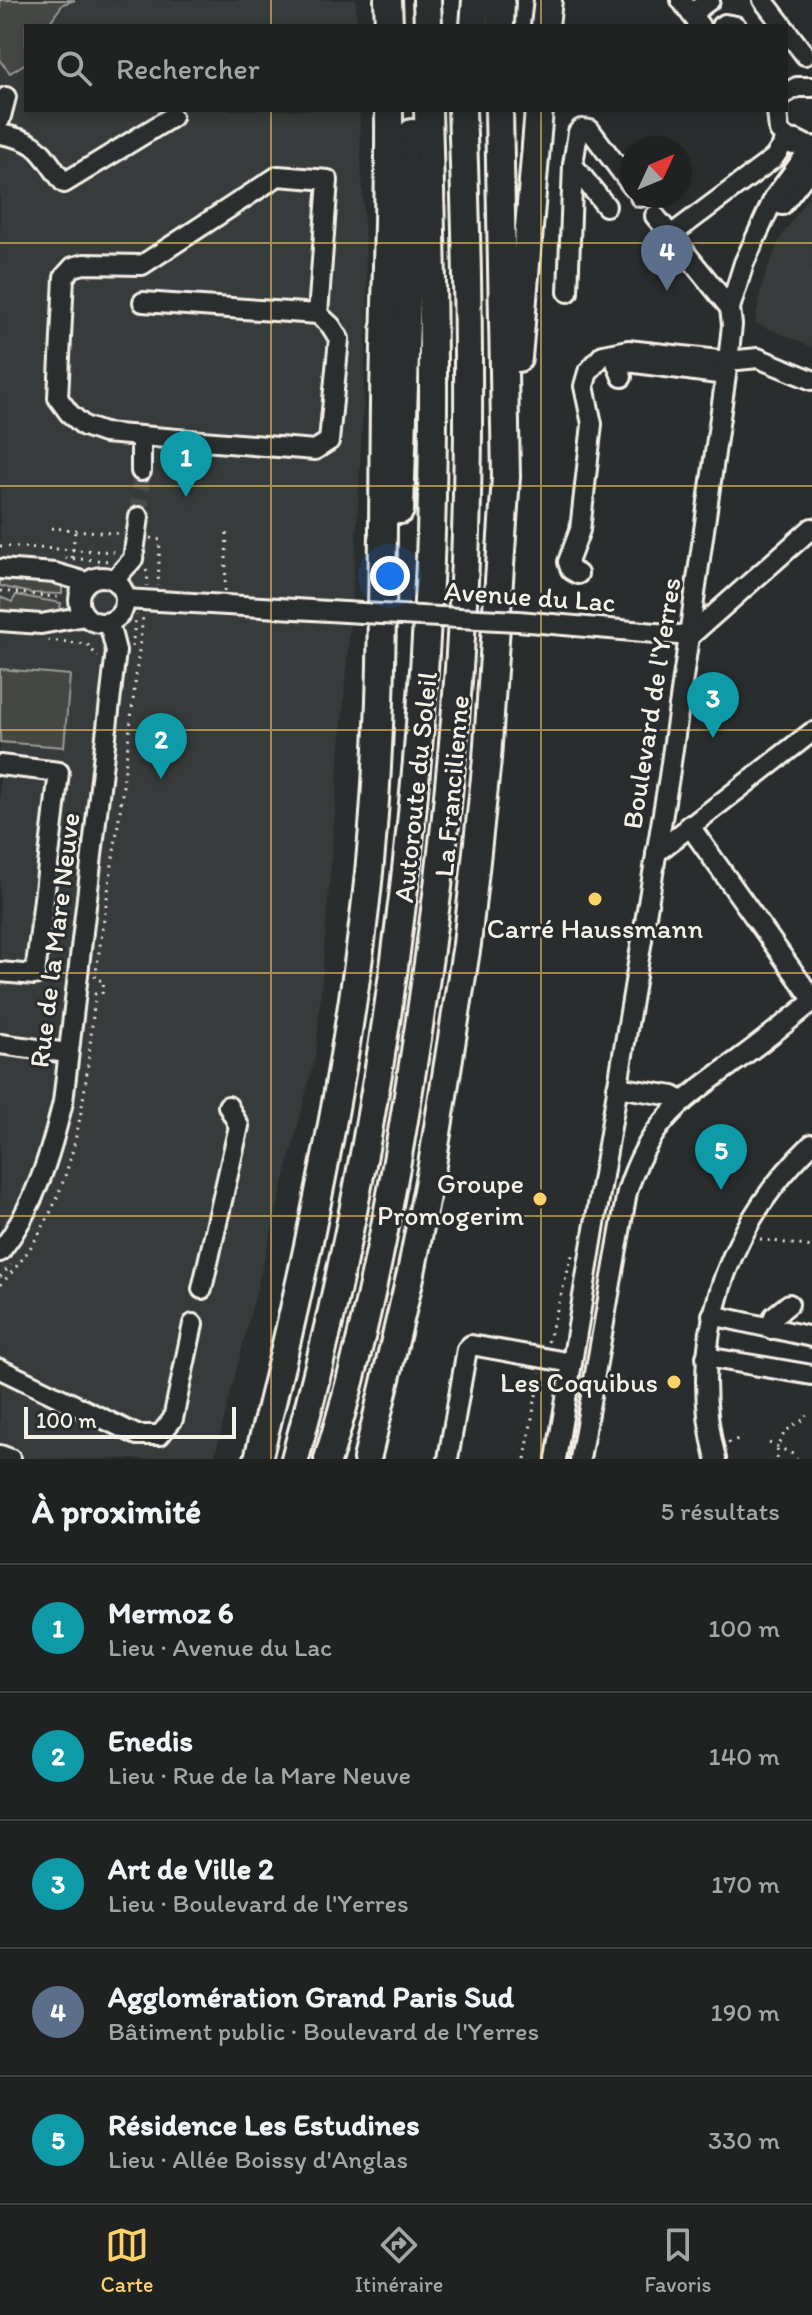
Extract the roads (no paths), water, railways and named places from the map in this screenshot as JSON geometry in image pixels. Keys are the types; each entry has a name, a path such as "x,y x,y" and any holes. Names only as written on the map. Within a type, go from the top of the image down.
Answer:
{"highway":[{"path":"388,0 389,24"},
{"path":"427,0 428,24"},
{"path":"458,0 459,24"},
{"path":"474,24 476,0"},
{"path":"500,24 501,0"},
{"path":"545,24 548,0"},
{"path":"258,1459 316,1208 348,1032 365,908 383,629 389,112"},
{"path":"383,629 396,580 414,112"},
{"name":"Autoroute du Soleil","path":"295,1459 334,1298 368,1130 394,961 411,815 424,668 433,434 428,112"},
{"name":"Autoroute du Soleil","path":"328,1459 348,1394 402,1139 427,977 446,821 459,667 467,499 465,112"},
{"name":"La Francilienne","path":"367,1459 411,1273 435,1151 463,974 487,759 506,477 499,112"},
{"path":"506,477 539,112"}],"street":[{"path":"691,13 710,0"},
{"path":"763,0 781,24"},
{"path":"788,33 805,55"},
{"path":"0,120 6,97"},
{"path":"774,112 779,131 811,153"},
{"path":"0,134 34,143 64,183 172,117"},
{"path":"568,292 573,165 578,132 585,128 590,130 620,170"},
{"path":"671,235 774,158 787,139"},
{"name":"Boulevard de l'Yerres","path":"731,316 741,311 779,200 811,153"},
{"name":"Boulevard de l'Yerres","path":"556,1459 690,636 731,316 744,263 774,198 811,153"},
{"path":"573,165 606,206"},
{"path":"143,302 318,314 339,339 329,441 315,450 141,437 104,433 84,426 58,398 64,277 73,267 84,264 142,265 278,176 328,180 318,314"},
{"path":"655,216 731,316"},
{"path":"578,574 571,570 568,562 580,530 592,424 584,386 588,372 607,352 628,350 726,368"},
{"path":"603,398 596,389 595,380 619,370 726,368 758,358 812,380"},
{"path":"141,437 141,471"},
{"path":"114,580 133,559 139,517"},
{"path":"690,636 812,528"},
{"path":"0,569 55,573 86,582"},
{"path":"99,576 114,580 123,590 125,599 121,614 106,623 98,623 85,616 78,602 86,582 99,576"},
{"name":"Avenue du Lac","path":"125,599 518,621 690,636"},
{"path":"0,621 41,624 85,616"},
{"name":"Rue de la Mare Neuve","path":"0,1252 22,1221 51,1156 63,1102 116,651 106,623"},
{"path":"656,853 812,732"},
{"path":"0,765 59,772 35,975 0,972"},
{"path":"580,1459 627,1192 648,1141 682,1101 812,1000 689,825"},
{"path":"0,1044 68,1053"},
{"path":"617,1087 673,1096 682,1101"},
{"path":"202,1289 239,1126 228,1106"},
{"path":"716,1459 706,1408 706,1357 712,1315 740,1236 787,1168 812,1144"},
{"path":"771,1329 774,1316 789,1304"},
{"path":"712,1315 812,1337"},
{"path":"0,1369 137,1435 160,1435 173,1419 193,1324"},
{"path":"448,1459 467,1349 471,1345 572,1363"},
{"path":"706,1357 812,1375"},
{"path":"0,1455 11,1459"}],"tunnel":[{"path":"139,517 141,471"}],"place":[{"name":"Agglomération Grand Paris Sud","path":"667,291"},
{"name":"Mermoz 6","path":"186,497"},
{"name":"Art de Ville 2","path":"713,738"},
{"name":"Enedis","path":"161,779"},
{"name":"Carré Haussmann","path":"595,899"},
{"name":"Résidence Les Estudines","path":"721,1190"},
{"name":"Groupe Promogerim","path":"540,1199"},
{"name":"Les Coquibus","path":"674,1382"}]}
